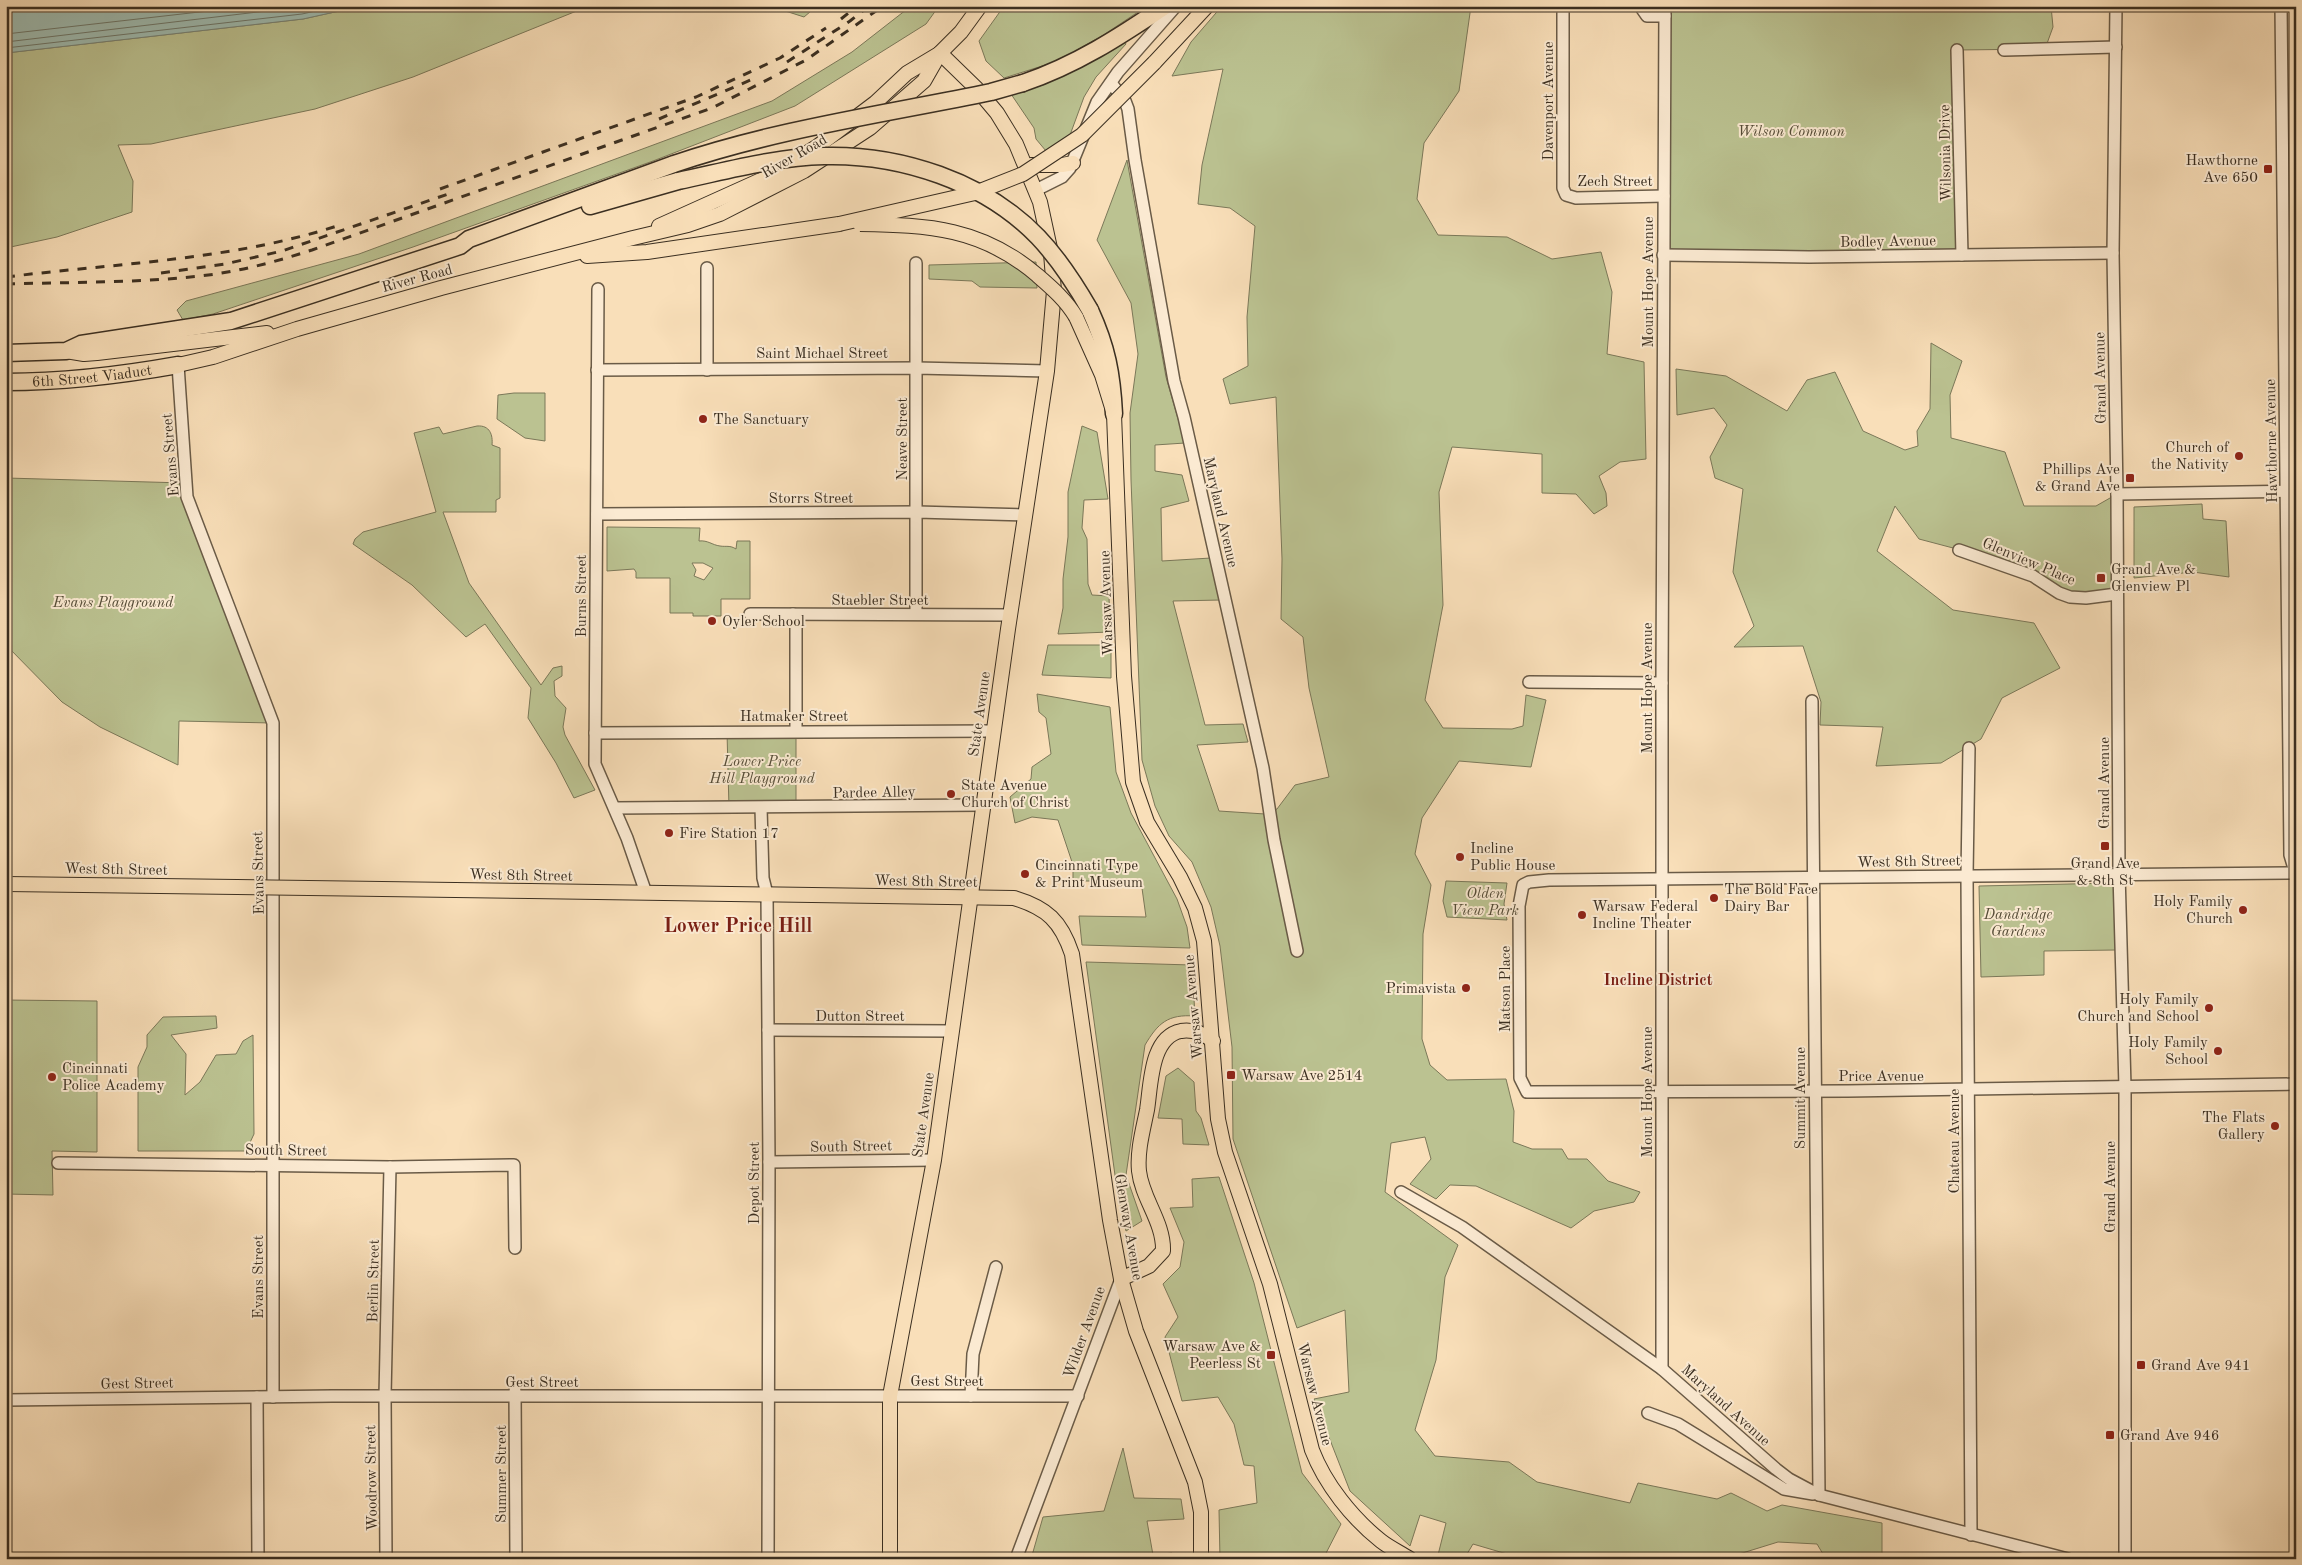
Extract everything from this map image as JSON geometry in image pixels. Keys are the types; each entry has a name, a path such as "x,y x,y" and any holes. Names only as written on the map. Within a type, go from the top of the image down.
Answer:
{"highway":[{"path":"460,246 469,239 714,151 762,138 991,92 1045,76 1091,54 1165,6"},
{"path":"460,246 469,246 487,241 584,208 678,181 764,163 823,156 880,159 930,171 971,189 1017,219 1037,236 1073,281 1083,314 1099,329 1112,378 1114,414"},
{"name":"6th Street Viaduct","path":"6,353 66,351 81,344 96,348 231,321 460,246"},
{"name":"6th Street Viaduct","path":"6,382 135,373 178,365"}],"main road":[{"name":"River Road","path":"178,365 213,357 297,329 458,284 702,221 804,171 870,128 924,81 940,53 961,32 980,6"},
{"path":"556,258 647,252 839,224 975,193 1022,174 1082,135 1154,63 1207,6"},
{"name":"State Avenue","path":"890,1559 890,1396 934,1160 982,805 1047,371 1054,291 1051,253 1036,190 1013,139 997,113 976,88 940,53"},
{"path":"1025,165 1062,166 1073,163"},
{"path":"839,224 932,227 971,236 990,243 1025,264 1083,314"},
{"name":"River Road","path":"96,348 297,329"},
{"name":"Warsaw Avenue","path":"1114,414 1124,676 1133,782 1147,822 1180,877 1195,908 1204,941 1218,1119 1225,1152 1270,1284 1315,1458 1331,1487 1363,1526 1382,1542 1410,1559"},
{"name":"West 8th Street","path":"6,884 1014,898 1034,904"},
{"name":"Glenway Avenue","path":"1034,904 1055,919 1066,937 1072,954 1110,1220 1122,1279 1136,1331 1194,1482 1200,1512 1202,1559"},
{"name":"Wilder Avenue","path":"1122,1279 1149,1266 1163,1251 1162,1234 1143,1185 1138,1159 1158,1052 1163,1042 1170,1035 1186,1030 1197,1032 1213,1041"}],"street":[{"path":"1036,190 1062,177 1073,163 1094,107 1118,72 1176,6"},
{"name":"Davenport Avenue","path":"1564,6 1563,188 1566,195"},
{"path":"1640,6 1647,16 1665,11"},
{"name":"Grand Avenue","path":"2116,6 2113,253 2117,494 2119,874 2125,1087 2126,1559"},
{"name":"Hawthorne Avenue","path":"2281,6 2291,491 2290,855 2296,874"},
{"name":"Mount Hope Avenue","path":"1662,1369 1662,683 1665,11"},
{"path":"2004,50 2116,48"},
{"name":"Wilsonia Drive","path":"1957,50 1962,255"},
{"name":"Maryland Avenue","path":"1111,83 1125,101 1128,110 1134,160 1174,381 1186,426 1263,768 1274,840 1297,951"},
{"name":"Zech Street","path":"1566,195 1576,198 1664,196"},
{"name":"Bodley Avenue","path":"1663,255 1808,257 2113,253"},
{"name":"Neave Street","path":"916,263 916,614"},
{"path":"707,268 707,370"},
{"name":"Burns Street","path":"598,289 595,764 616,808 639,893"},
{"name":"Evans Street","path":"178,365 187,497 272,723 273,1397"},
{"name":"Saint Michael Street","path":"597,370 916,368 1047,371"},
{"path":"2117,494 2291,491"},
{"name":"Storrs Street","path":"597,514 917,512 1025,514"},
{"name":"Glenview Place","path":"1959,550 2033,576 2059,593 2086,598 2117,594"},
{"name":"Staebler Street","path":"750,614 1010,615"},
{"path":"793,614 796,623 796,731"},
{"path":"1529,682 1662,683"},
{"name":"Summit Avenue","path":"1812,701 1819,1495"},
{"name":"Hatmaker Street","path":"595,733 993,731"},
{"name":"Chateau Avenue","path":"1969,748 1967,876 1971,1535"},
{"name":"Pardee Alley","path":"616,808 982,805"},
{"name":"Depot Street","path":"761,808 763,878 767,894 769,1162 768,1559"},
{"name":"West 8th Street","path":"1523,885 1529,882 1549,880 2296,874"},
{"name":"Matson Place","path":"1523,885 1519,906 1520,1078 1526,1092"},
{"name":"Dutton Street","path":"768,1030 951,1032"},
{"name":"Price Avenue","path":"1526,1092 1969,1090 2296,1084"},
{"name":"South Street","path":"769,1162 934,1160"},
{"name":"South Street","path":"58,1164 390,1167 514,1165 515,1248"},
{"name":"Berlin Street","path":"385,1396 390,1167"},
{"name":"Maryland Avenue","path":"1400,1192 1462,1227 1662,1369 1789,1479 1819,1495 2068,1559"},
{"path":"971,1396 973,1354 996,1267"},
{"name":"Wilder Avenue","path":"1016,1559 1122,1279"},
{"name":"Gest Street","path":"6,1400 515,1393 768,1396 1078,1396"},
{"name":"Summer Street","path":"515,1393 516,1559"},
{"name":"Woodrow Street","path":"385,1396 386,1559"},
{"path":"257,1397 258,1559"},
{"path":"1648,1413 1678,1424 1784,1489 1795,1493 1819,1495"}],"green space":[{"path":"362,6 589,6 413,77 315,109 151,144 118,145 133,181 132,212 57,237 6,248 6,53 303,19"},
{"path":"777,6 817,6 804,17 776,8"},
{"path":"911,6 939,6 926,24 795,106 653,161 413,247 213,314 183,320 177,310 186,301 359,254 772,101 852,52"},
{"path":"1004,6 1139,6 1138,12 1105,34 1058,61 1004,78 986,61 979,41"},
{"path":"1222,6 1471,6 1459,91 1424,143 1417,199 1438,235 1507,237 1552,259 1601,252 1612,292 1607,354 1644,362 1646,459 1620,462 1599,476 1606,493 1607,506 1594,514 1576,494 1542,493 1542,454 1452,447 1439,492 1443,605 1425,700 1443,728 1512,729 1523,726 1526,695 1546,700 1531,767 1459,761 1422,818 1415,854 1431,885 1423,934 1422,1039 1430,1065 1447,1080 1506,1079 1514,1111 1513,1142 1532,1149 1562,1149 1568,1159 1587,1159 1608,1181 1640,1192 1634,1202 1594,1211 1571,1228 1476,1186 1450,1185 1436,1199 1410,1184 1431,1159 1425,1137 1391,1143 1385,1192 1458,1245 1445,1277 1436,1360 1415,1430 1435,1456 1509,1462 1537,1482 1630,1503 1638,1483 1717,1499 1731,1493 1767,1511 1782,1505 1882,1523 1882,1559 1826,1559 1817,1544 1778,1542 1723,1559 1524,1559 1473,1544 1464,1559 1437,1559 1446,1523 1420,1515 1410,1546 1350,1491 1314,1399 1349,1392 1345,1310 1297,1328 1233,1139 1232,1047 1220,946 1211,907 1192,862 1169,836 1155,806 1142,760 1130,413 1138,354 1131,303 1097,240 1127,160 1166,377 1185,443 1155,445 1155,471 1182,475 1189,501 1161,508 1162,561 1211,558 1221,600 1173,601 1205,725 1243,724 1248,742 1197,745 1219,811 1265,814 1277,809 1295,785 1329,777 1309,688 1303,637 1281,619 1282,559 1276,397 1230,404 1223,379 1248,366 1247,317 1255,226 1230,208 1198,204 1202,165 1223,69 1172,76 1191,42"},
{"name":"Wilson Common","path":"1665,6 2051,6 2053,27 2045,49 1957,50 1962,255 1663,255"},
{"path":"1124,40 1126,44 1096,77 1084,97 1070,135 1046,151 1036,139 1034,128 1011,94 1043,85"},
{"path":"1036,262 1037,288 980,287 972,281 929,279 929,265"},
{"path":"1931,343 1962,361 1950,395 1951,438 2005,452 2024,506 2096,506 2117,494 2117,594 2086,598 1972,553 1919,539 1895,506 1877,551 1953,610 2034,623 2060,668 2002,698 1981,739 1941,763 1876,766 1883,727 1820,725 1821,702 1803,646 1734,647 1754,626 1733,572 1743,489 1715,478 1710,457 1727,425 1714,408 1677,415 1676,369 1726,376 1787,411 1807,380 1835,372 1863,431 1905,450 1918,446 1917,431 1930,409"},
{"path":"545,393 545,441 525,438 497,419 498,395"},
{"path":"477,426 488,429 492,438 492,445 500,448 500,498 496,500 496,512 443,512 469,583 541,685 553,668 562,666 562,676 554,681 555,696 566,708 563,727 565,735 595,790 574,798 556,763 528,718 531,688 485,624 466,637 412,585 353,544 355,539 363,532 436,512 414,433 439,427 443,434"},
{"path":"1082,426 1097,432 1108,499 1084,500 1082,528 1087,539 1088,584 1092,595 1109,596 1110,632 1058,634 1063,608 1063,579 1068,537 1068,492"},
{"name":"Evans Playground","path":"6,478 185,483 272,723 179,721 178,765 100,727 62,702 6,645"},
{"path":"2202,504 2203,519 2226,521 2229,577 2193,572 2134,578 2134,507"},
{"path":"607,527 700,528 699,541 736,549 737,541 750,541 750,599 721,599 721,616 693,616 693,613 670,613 670,578 636,578 634,569 607,571","holes":["692,563 703,563 713,568 704,580 694,576 696,570"]},
{"path":"1048,645 1111,645 1111,678 1042,675"},
{"path":"1037,694 1110,707 1116,772 1131,813 1177,899 1187,927 1190,948 1082,945 1079,916 1146,917 1141,881 1073,881 1073,865 1058,820 1032,817 1015,823 1010,797 1031,779 1032,767 1051,754 1046,718 1039,712"},
{"name":"Lower Price Hill Playground","path":"796,731 796,808 729,808 727,732"},
{"name":"Olden View Park","path":"1446,881 1507,883 1504,904 1507,920 1447,917 1443,901"},
{"name":"Dandridge Gardens","path":"2114,883 2116,950 2044,951 2044,975 1981,977 1979,886"},
{"path":"1086,962 1192,965 1195,1016 1171,1018 1154,1031 1145,1045 1126,1175 1142,1221 1126,1231 1117,1190"},
{"path":"6,1000 97,1001 97,1152 52,1151 53,1195 6,1194"},
{"path":"216,1016 217,1028 171,1035 186,1054 185,1095 200,1082 216,1055 236,1054 243,1041 253,1035 254,1134 246,1151 138,1151 138,1067 147,1047 147,1035 163,1017"},
{"path":"1178,1068 1194,1082 1196,1111 1201,1118 1209,1145 1183,1144 1182,1119 1158,1118 1166,1076"},
{"path":"1219,1177 1254,1283 1302,1473 1341,1524 1323,1559 1220,1559 1219,1510 1257,1503 1254,1466 1244,1465 1234,1424 1218,1397 1182,1401 1165,1337 1178,1317 1163,1284 1180,1267 1184,1242 1170,1208 1193,1207 1192,1179"},
{"path":"1123,1448 1134,1498 1181,1499 1184,1519 1147,1521 1153,1555 1172,1553 1170,1559 1031,1559 1043,1517 1104,1511"}],"water":[{"path":"6,6 362,6 303,19 6,53"}],"railway":[{"path":"841,19 857,6"},
{"path":"787,62 850,21 869,6"},
{"path":"6,284 128,281 200,276 228,272 284,259 712,108 806,60 883,6"},
{"path":"440,189 696,97 780,58 826,28"},
{"path":"659,119 753,79"},
{"path":"161,273 225,264 282,251 454,192"},
{"path":"6,277 219,253 261,246 343,224"}],"place":[{"name":"Hawthorne Ave 650","path":"2268,169"},
{"name":"The Sanctuary","path":"703,419"},
{"name":"Church of the Nativity","path":"2239,456"},
{"name":"Phillips Ave & Grand Ave","path":"2130,478"},
{"name":"Grand Ave & Glenview Pl","path":"2101,578"},
{"name":"Oyler School","path":"712,621"},
{"name":"State Avenue Church of Christ","path":"951,794"},
{"name":"Fire Station 17","path":"669,833"},
{"name":"Grand Ave & 8th St","path":"2105,846"},
{"name":"Incline Public House","path":"1460,857"},
{"name":"Cincinnati Type & Print Museum","path":"1025,874"},
{"name":"The Bold Face Dairy Bar","path":"1714,898"},
{"name":"Holy Family Church","path":"2243,910"},
{"name":"Warsaw Federal Incline Theater","path":"1582,915"},
{"name":"Primavista","path":"1466,988"},
{"name":"Holy Family Church and School","path":"2209,1008"},
{"name":"Holy Family School","path":"2218,1051"},
{"name":"Warsaw Ave 2514","path":"1231,1075"},
{"name":"Cincinnati Police Academy","path":"52,1077"},
{"name":"The Flats Gallery","path":"2275,1126"},
{"name":"Warsaw Ave & Peerless St","path":"1271,1355"},
{"name":"Grand Ave 941","path":"2141,1365"},
{"name":"Grand Ave 946","path":"2110,1435"}],"district":[{"name":"Lower Price Hill","path":"738,925"},
{"name":"Incline District","path":"1658,979"}]}
